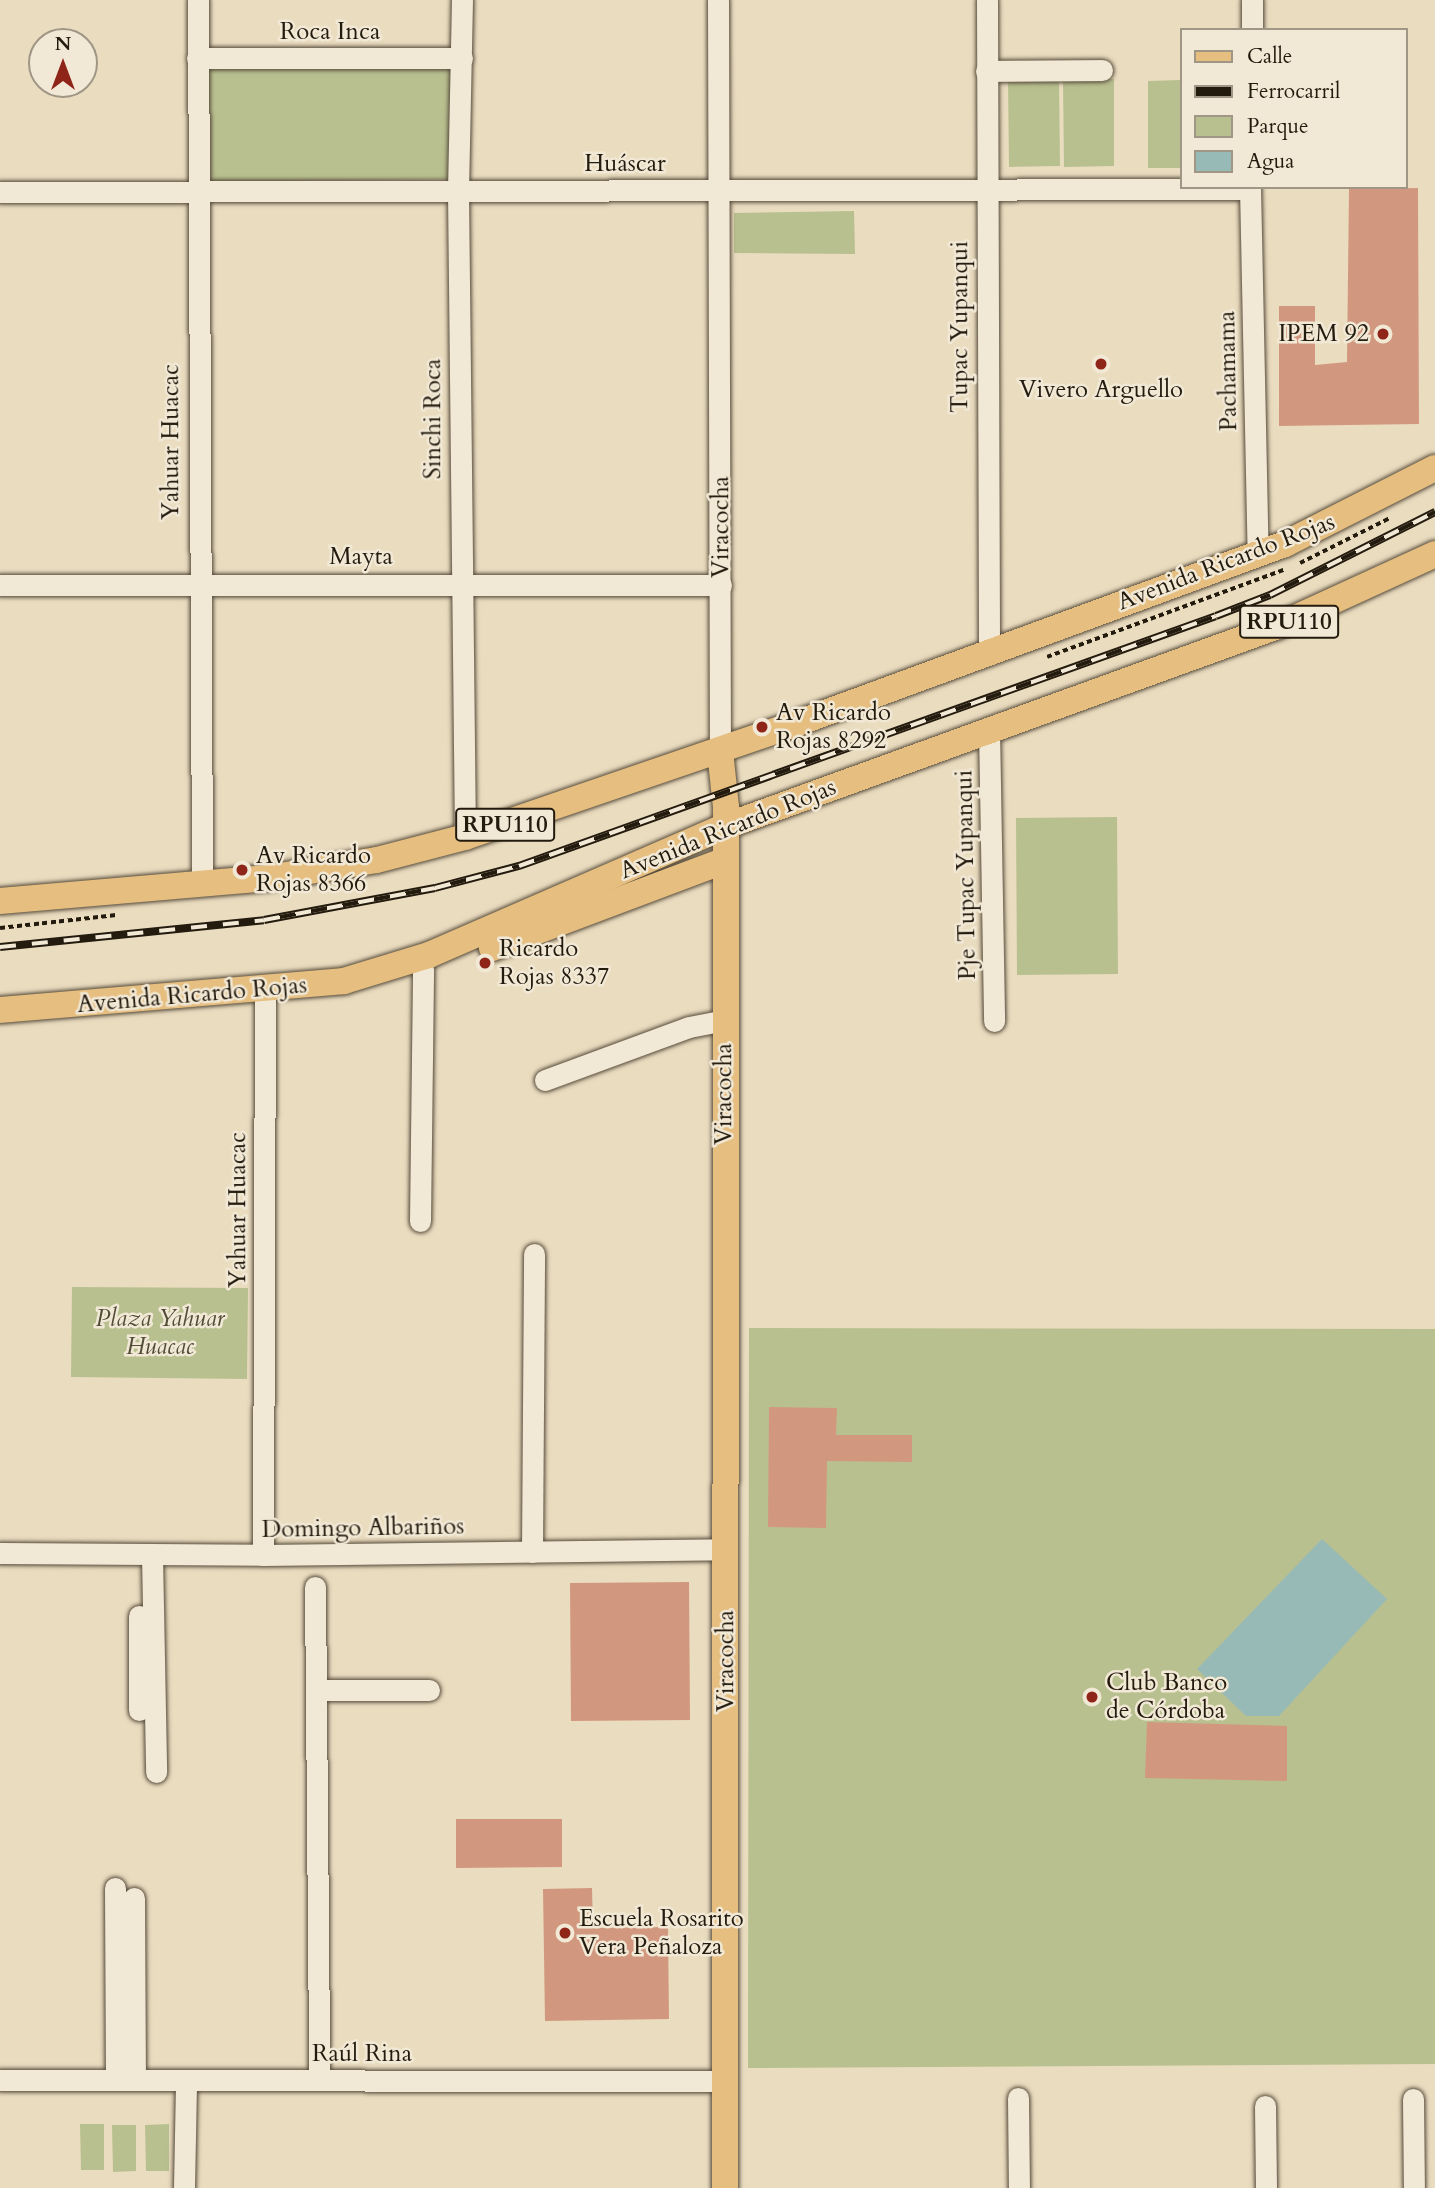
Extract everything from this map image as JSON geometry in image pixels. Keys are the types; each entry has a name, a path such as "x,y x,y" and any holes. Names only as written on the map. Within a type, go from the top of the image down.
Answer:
{"main road":[{"name":"Avenida Ricardo Rojas","path":"0,901 202,884 344,867 465,838 720,751 1258,554 1318,529 1435,468"},
{"name":"Avenida Ricardo Rojas","path":"0,1010 265,991 344,981 467,942 726,826 989,728 1278,626 1435,554"},
{"name":"Viracocha","path":"720,751 726,826 725,2188"},
{"path":"344,981 431,967 724,861"}],"street":[{"name":"Yahuar Huacac","path":"198,0 197,583 202,884"},
{"name":"Sinchi Roca","path":"462,0 458,191 460,583 465,838"},
{"name":"Viracocha","path":"718,0 720,751"},
{"name":"Tupac Yupanqui","path":"987,0 985,190 989,653"},
{"path":"1252,0 1252,28"},
{"name":"Roca Inca","path":"197,58 462,58"},
{"path":"986,71 1102,70"},
{"name":"Huáscar","path":"0,192 1180,189"},
{"name":"Pachamama","path":"1250,189 1258,554"},
{"name":"Mayta","path":"0,585 721,585"},
{"name":"Pje Tupac Yupanqui","path":"989,728 994,1021"},
{"path":"431,967 435,1185"},
{"path":"420,1221 431,967"},
{"name":"Yahuar Huacac","path":"263,1555 265,991"},
{"path":"545,1080 689,1027 725,1020"},
{"path":"532,1552 534,1254"},
{"name":"Domingo Albariños","path":"0,1553 263,1555 727,1549"},
{"path":"138,1710 145,1555"},
{"path":"145,1555 156,1772"},
{"path":"315,1587 319,2080"},
{"path":"316,1690 429,1690"},
{"path":"115,1888 125,2080"},
{"path":"125,2080 134,1898"},
{"name":"Raúl Rina","path":"0,2080 723,2081"},
{"path":"184,2188 186,2080"},
{"path":"1018,2098 1019,2188"},
{"path":"1413,2099 1414,2188"},
{"path":"1265,2106 1266,2188"}],"path":[{"path":"0,928 50,922"}],"green space":[{"path":"454,58 458,179 198,182 197,64"},
{"path":"1059,79 1060,166 1009,167 1008,80"},
{"path":"1114,79 1114,166 1064,167 1063,80"},
{"path":"1180,80 1180,168 1148,168 1148,81"},
{"path":"854,211 855,254 734,253 734,213"},
{"path":"1117,817 1118,974 1017,975 1016,818"},
{"name":"Plaza Yahuar Huacac","path":"72,1287 248,1288 247,1379 71,1377"},
{"name":"Club Banco de Córdoba","path":"749,1328 1435,1329 1435,2064 748,2068"},
{"path":"80,2124 104,2124 104,2170 81,2170"},
{"path":"169,2124 169,2171 146,2171 145,2125"},
{"path":"112,2125 136,2125 136,2171 113,2172"}],"water":[{"path":"1322,1539 1387,1599 1279,1716 1246,1716 1197,1669"}],"building":[{"name":"IPEM 92","path":"1418,188 1419,424 1279,426 1279,306 1315,306 1315,365 1347,362 1349,189"},
{"path":"769,1407 837,1408 836,1435 912,1435 912,1462 827,1461 826,1528 768,1527"},
{"path":"689,1582 690,1720 571,1721 570,1583"},
{"path":"1147,1722 1287,1726 1287,1781 1145,1778"},
{"path":"456,1819 562,1819 562,1867 456,1868"},
{"path":"592,1888 593,1928 668,1927 669,2019 545,2021 543,1889"}],"railway":[{"path":"0,947 264,920 435,888 519,866 1216,616 1270,595 1435,512"}],"place":[{"name":"IPEM 92","path":"1383,334"},
{"name":"Vivero Arguello","path":"1101,364"},
{"name":"Av Ricardo Rojas 8292","path":"762,727"},
{"name":"Av Ricardo Rojas 8366","path":"242,870"},
{"name":"Ricardo Rojas 8337","path":"485,963"},
{"name":"Club Banco de Córdoba","path":"1092,1697"},
{"name":"Escuela Rosarito Vera Peñaloza","path":"565,1933"}]}
